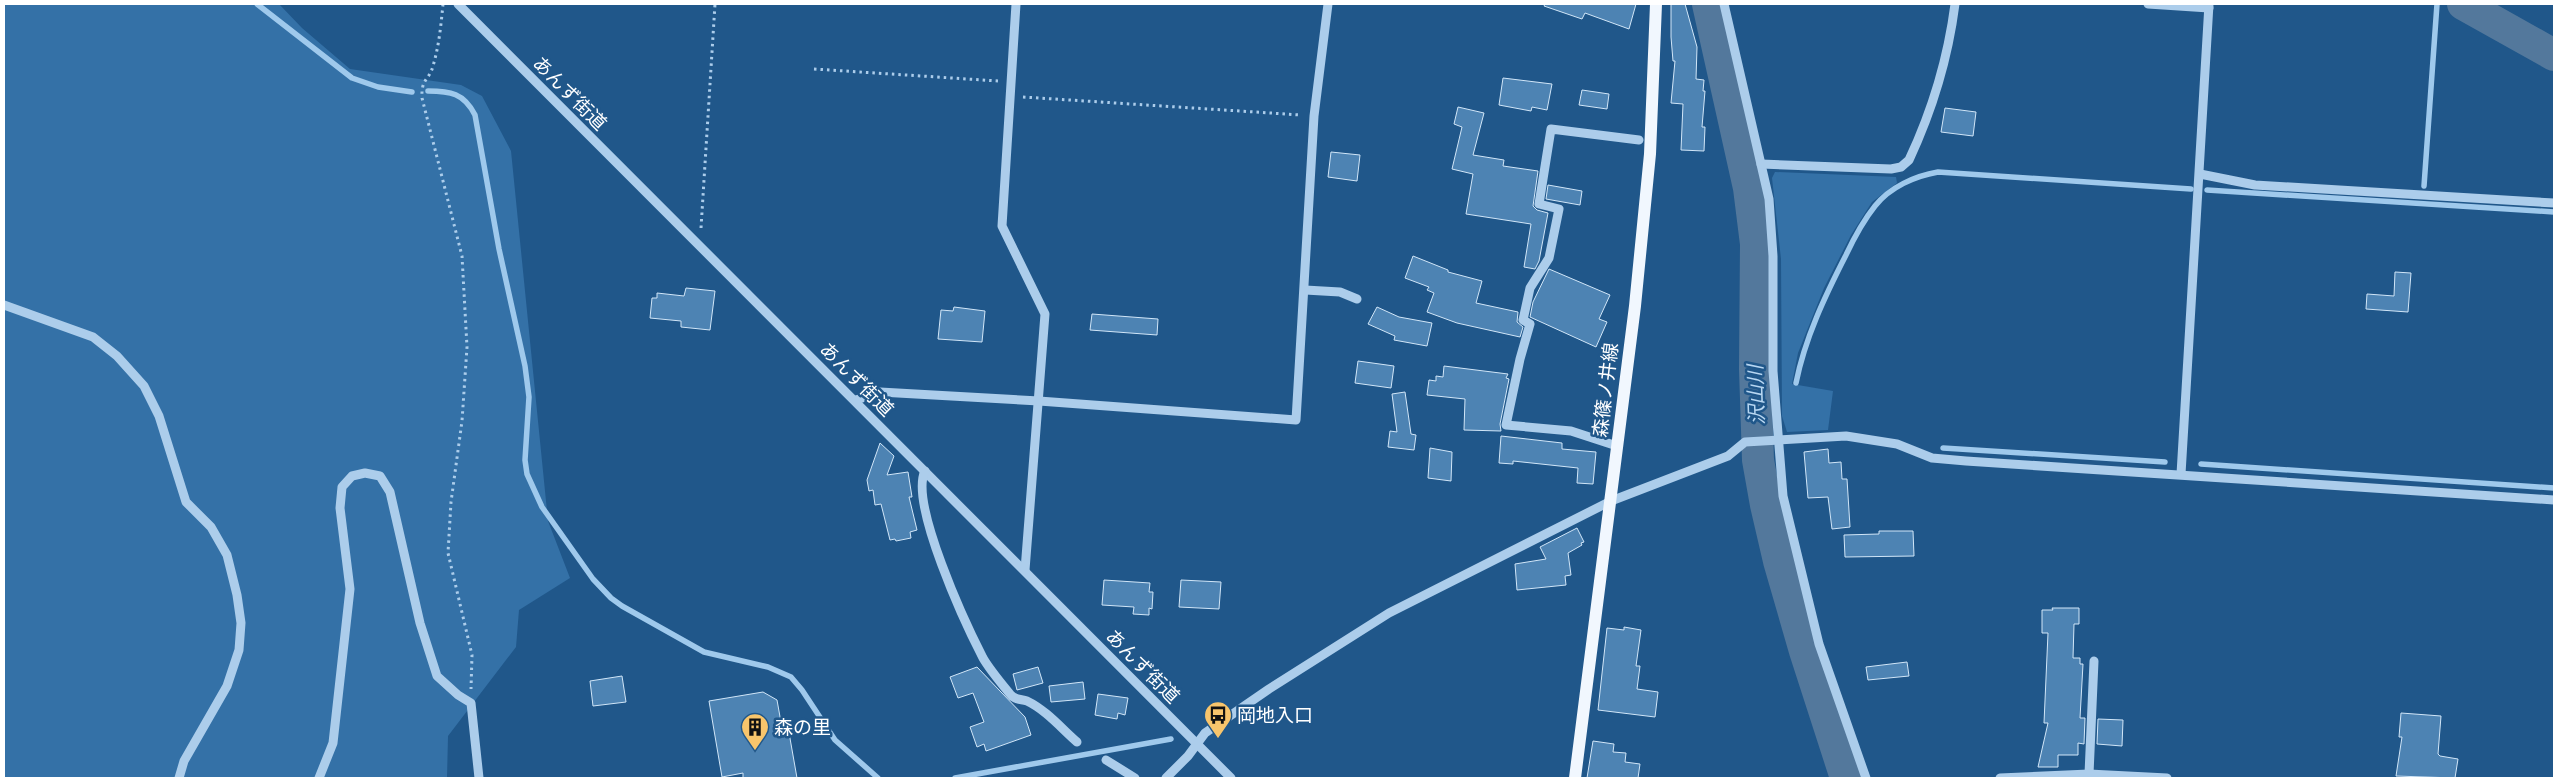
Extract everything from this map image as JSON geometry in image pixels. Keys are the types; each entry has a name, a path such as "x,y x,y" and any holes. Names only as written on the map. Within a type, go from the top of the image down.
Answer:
{"main road":[{"name":"森篠ノ井線","path":"1575,778 1611,501 1650,154 1656,4"}],"street":[{"name":"あんず街道","path":"458,4 856,400 1231,778"},
{"path":"1016,4 1002,226 1045,314 1025,570"},
{"path":"856,400 880,392 1038,401 1296,420 1314,116 1328,4"},
{"path":"1724,4 1769,198 1773,256 1773,371 1784,496 1819,644 1866,778"},
{"path":"1761,164 1891,169 1902,167 1909,160 1915,147 1943,69 1955,4"},
{"path":"2148,4 2209,6 2181,474"},
{"path":"1617,446 1571,432 1506,425 1520,359 1530,324 1523,320 1530,288 1549,258 1559,209 1539,204 1552,129 1639,140"},
{"path":"2200,174 2255,185 2554,204"},
{"path":"1305,290 1340,292 1357,299"},
{"path":"4,304 93,337 117,356 144,386 159,416 186,502 211,528 227,555 240,614 239,650 227,686 184,761 179,778"},
{"path":"1166,778 1205,733 1269,688 1389,613 1611,501 1728,456 1745,442 1780,442 1846,436 1897,444 1932,458 2554,500"},
{"path":"925,471 922,478 922,494 932,538 942,568 984,659 1012,697 1027,701 1078,742"},
{"path":"319,778 333,744 350,590 340,508 342,487 352,476 365,473 380,476 390,492 420,623 437,676 458,695 471,702 479,778"},
{"path":"2089,774 2094,661"},
{"path":"1106,760 1136,778"},
{"path":"2000,778 2089,774 2167,778"}],"path":[{"path":"444,4 441,34 432,69 421,84 422,98 462,256 467,347 462,421 451,502 448,553 472,655 471,702"},
{"path":"699,245 715,4"},
{"path":"814,69 1011,82"},
{"path":"1010,96 1314,116"}],"shaded area":[{"path":"4,4 279,4 302,28 350,69 461,85 482,96 511,151 548,521 570,578 519,610 516,647 448,736 447,778 4,778"},
{"path":"1775,172 1896,177 1897,183 1872,202 1851,235 1824,288 1798,353 1792,384 1833,391 1828,430 1787,432 1782,416 1781,259 1772,178"}],"building":[{"path":"1545,4 1636,4 1629,29 1585,13 1582,19 1544,6"},
{"path":"1671,4 1685,4 1697,47 1696,79 1704,80 1703,91 1705,91 1702,127 1705,127 1704,151 1681,150 1683,104 1671,103 1675,61 1673,61 1671,37"},
{"path":"1503,78 1552,84 1547,110 1532,107 1531,111 1499,105"},
{"path":"1582,90 1609,94 1607,109 1579,105"},
{"path":"1458,107 1484,113 1473,155 1504,160 1503,166 1538,171 1533,206 1537,210 1548,213 1539,261 1535,269 1524,267 1531,224 1466,214 1473,174 1452,169 1462,127 1454,124"},
{"path":"1945,108 1976,112 1973,136 1941,132"},
{"path":"1331,152 1360,155 1357,181 1328,177"},
{"path":"1548,185 1582,191 1580,205 1546,199"},
{"path":"1413,256 1448,270 1448,272 1482,281 1476,303 1518,312 1517,322 1523,327 1520,337 1457,323 1427,312 1434,293 1427,290 1429,287 1405,278"},
{"path":"1549,269 1610,295 1599,319 1607,322 1596,347 1530,317 1533,302"},
{"path":"2395,272 2411,273 2408,312 2366,309 2367,294 2394,296"},
{"path":"686,288 715,291 710,330 681,327 681,321 650,318 652,298 657,298 657,293 684,296"},
{"path":"954,307 985,311 982,342 938,339 941,310 953,311"},
{"path":"1377,307 1399,317 1432,323 1427,346 1394,340 1395,336 1368,324"},
{"path":"1092,314 1158,319 1157,335 1090,330"},
{"path":"1358,361 1394,366 1391,388 1355,383"},
{"path":"1444,366 1508,374 1506,378 1509,379 1500,424 1501,431 1464,430 1465,399 1427,395 1429,380 1436,381 1436,376 1443,377"},
{"path":"1405,392 1411,434 1416,435 1414,450 1388,447 1390,431 1397,432 1392,394"},
{"path":"1501,436 1562,443 1562,449 1596,452 1593,484 1577,483 1578,468 1513,461 1513,464 1499,463"},
{"path":"880,443 894,456 887,475 908,472 912,497 909,497 917,530 910,532 911,538 896,541 895,539 890,540 881,504 875,505 873,490 869,491 867,480"},
{"path":"1430,448 1452,452 1451,481 1428,478"},
{"path":"1828,449 1829,463 1841,462 1842,479 1847,479 1850,527 1832,529 1828,497 1808,498 1804,452"},
{"path":"1577,528 1584,542 1568,553 1571,575 1565,576 1566,585 1517,590 1515,564 1546,559 1540,547"},
{"path":"1879,531 1913,531 1914,556 1845,557 1844,535 1879,534"},
{"path":"1104,580 1150,583 1149,592 1153,592 1152,609 1149,608 1149,615 1133,614 1134,607 1102,605"},
{"path":"1181,580 1221,582 1219,609 1179,607"},
{"path":"2052,608 2079,608 2079,624 2074,624 2073,658 2080,658 2080,664 2083,664 2080,718 2085,718 2084,744 2078,743 2078,755 2058,755 2058,767 2038,767 2048,723 2044,723 2048,633 2042,633 2042,610 2053,610"},
{"path":"1624,627 1641,630 1636,666 1640,666 1637,689 1658,692 1655,717 1598,710 1607,628 1624,630"},
{"path":"1907,662 1909,676 1868,680 1866,667"},
{"path":"977,667 1025,717 1031,735 986,751 984,744 977,747 970,727 984,722 973,693 958,698 950,677"},
{"path":"1038,667 1043,683 1017,690 1013,674"},
{"path":"622,676 626,702 593,706 590,681"},
{"path":"1083,682 1085,699 1051,702 1049,686"},
{"name":"森の里","path":"763,692 777,700 782,728 788,727 797,778 743,778 743,773 722,777 709,701"},
{"path":"1098,694 1128,698 1125,715 1118,713 1117,719 1095,715"},
{"path":"2401,713 2441,716 2438,754 2458,759 2455,778 2396,776 2402,737 2399,737"},
{"path":"2098,719 2123,720 2122,746 2097,744"},
{"path":"1593,741 1614,744 1613,752 1626,753 1625,762 1640,764 1638,778 1587,778"}],"waterway":[{"path":"257,4 352,78 378,87 412,92"},
{"name":"沢山川","path":"1708,4 1749,188 1756,244 1755,369 1758,460 1766,505 1779,561 1805,651 1846,778"},
{"path":"2424,186 2437,4"},
{"path":"2463,4 2554,55"},
{"path":"428,91 456,95 466,102 475,115 499,249 525,366 529,397 525,460 527,474 542,507 593,579 611,598 704,652 768,667 791,677 802,690 835,740 878,778"},
{"path":"1796,383 1816,318 1856,236 1881,199 1904,183 1938,172 2191,189"},
{"path":"2207,190 2554,212"},
{"path":"1943,448 2165,462"},
{"path":"2201,464 2554,488"},
{"path":"955,778 1171,739"}],"place":[{"name":"岡地入口","path":"1218,739"},
{"name":"森の里","path":"755,751"}]}
